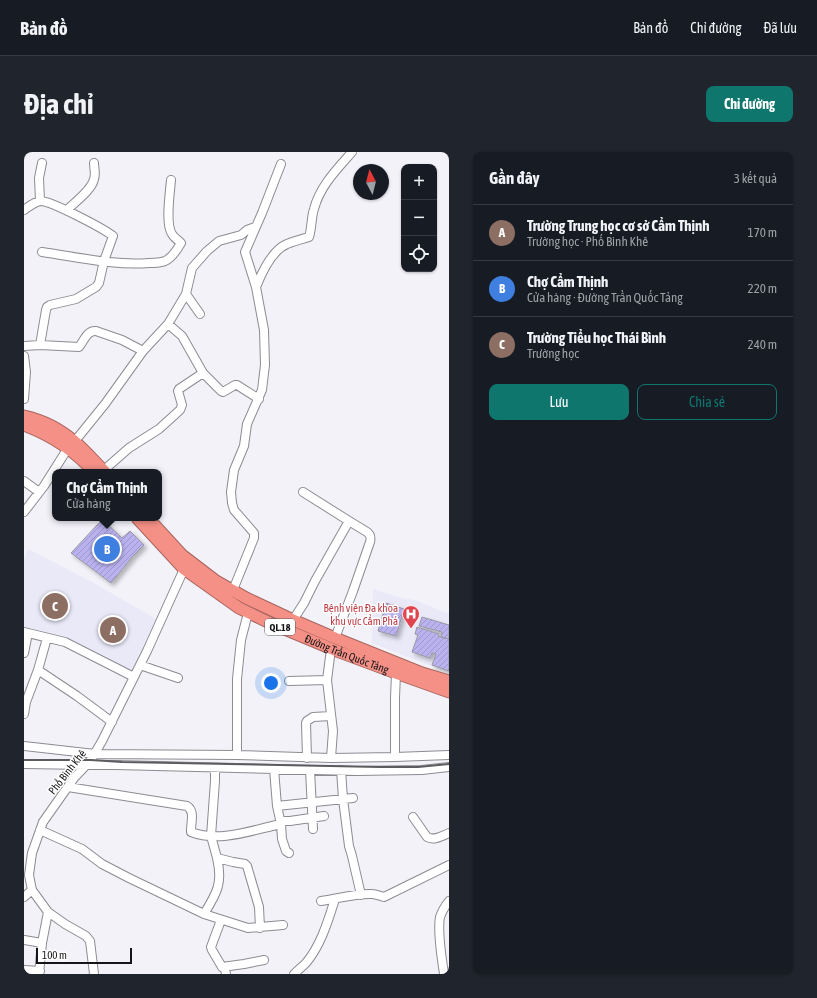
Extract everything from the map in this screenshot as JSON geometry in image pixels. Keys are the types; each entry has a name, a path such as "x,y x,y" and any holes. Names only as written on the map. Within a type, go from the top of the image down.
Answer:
{"highway":[{"path":"24,416 60,431 86,464 97,469"},
{"path":"24,425 71,445"},
{"name":"Đường Trần Quốc Tảng","path":"140,521 184,569 239,608 270,623 449,681"},
{"name":"Đường Trần Quốc Tảng","path":"151,521 182,555 216,581 246,598 293,620 333,644 396,673 449,692"}],"street":[{"path":"256,287 261,274 276,251 286,244 309,237 311,233 314,209 321,190 352,152"},
{"path":"67,210 94,181 94,163"},
{"path":"40,201 39,178 42,164"},
{"path":"233,590 254,538 254,533 234,510 232,503 232,484 234,470 244,446 247,424 259,399 263,385 265,365 264,330 256,287 245,252 281,164"},
{"path":"42,252 104,261 139,264 163,262 167,260 176,252 181,243 172,234 168,226 171,180"},
{"path":"24,210 40,201 49,203 67,210 112,235 113,237 104,261 99,283 96,287 76,299 47,307 40,345"},
{"path":"55,469 71,445 105,404 143,350 168,324 186,294 192,268 207,251 219,241 241,235 247,230 255,227"},
{"path":"186,294 200,314"},
{"path":"168,324 182,336 203,373 221,391 224,392 237,385 259,399"},
{"path":"24,346 40,345 79,347 87,334 92,331 96,331 122,340 143,350"},
{"path":"24,356 26,372 24,398"},
{"path":"103,469 129,448 159,429 180,410 182,405 178,391 179,389 203,373"},
{"path":"24,512 52,474"},
{"path":"24,481 39,492"},
{"path":"303,492 367,532 371,537 333,644 327,680 333,732 332,758"},
{"path":"293,620 304,603 348,521"},
{"name":"Phố Bình Khê","path":"29,887 28,854 43,822 74,778 91,760 102,742 147,651 184,569"},
{"path":"237,755 237,679 241,640 248,612"},
{"path":"24,652 26,633 65,642 134,676"},
{"path":"24,714 26,702 38,670 47,638"},
{"path":"140,665 178,678"},
{"path":"38,670 112,722"},
{"path":"395,757 394,698 396,673"},
{"path":"289,681 327,680"},
{"path":"307,758 307,721 313,717 331,716"},
{"path":"24,746 95,754 237,755 307,758 449,755"},
{"path":"24,764 310,770 422,770 449,767"},
{"path":"204,914 218,887 220,874 211,836 215,768"},
{"path":"274,769 281,834 286,851 289,853"},
{"path":"310,770 314,829"},
{"path":"341,770 348,846 352,856 361,895"},
{"path":"68,787 187,806 191,808 192,812 191,832 211,836 226,836 280,822 324,816"},
{"path":"277,806 353,798"},
{"path":"412,817 430,839 449,833"},
{"path":"40,830 82,849 102,864 204,914 244,928 260,928 282,925"},
{"path":"217,858 245,864 247,866 259,907 260,928"},
{"path":"321,901 372,894 384,897 449,865"},
{"path":"24,897 29,887 48,912 86,936 90,941 94,974"},
{"path":"294,974 306,963 313,952 324,931 335,899"},
{"path":"444,974 440,946 440,918 442,911 449,901"},
{"path":"24,970 40,972 42,943 48,912"},
{"path":"221,920 211,948 224,970 264,960"},
{"path":"24,940 42,943"}],"shaded area":[{"path":"28,549 94,583 156,619 131,672 72,641 24,628 24,560"},
{"name":"Bệnh viện Đa khoa khu vực Cẩm Phả","path":"373,589 401,598 415,600 449,614 449,673 372,643"}],"building":[{"path":"104,521 122,538 130,531 144,545 111,583 71,553 97,525"},
{"path":"386,603 404,609 396,636 378,631"},
{"path":"422,617 449,625 449,639 441,637 442,632 419,626"},
{"path":"417,627 449,639 449,671 432,665 436,654 432,653 430,658 412,652 418,635 415,634"}],"railway":[{"path":"24,760 91,760 122,762 380,767 418,767 449,764"}],"place":[{"name":"Chợ Cẩm Thịnh","path":"107,549"},
{"name":"Trường Tiểu học Thái Bình","path":"55,606"},
{"name":"Bệnh viện Đa khoa khu vực Cẩm Phả","path":"411,629"},
{"name":"Trường Trung học cơ sở Cẩm Thịnh","path":"113,630"}]}
